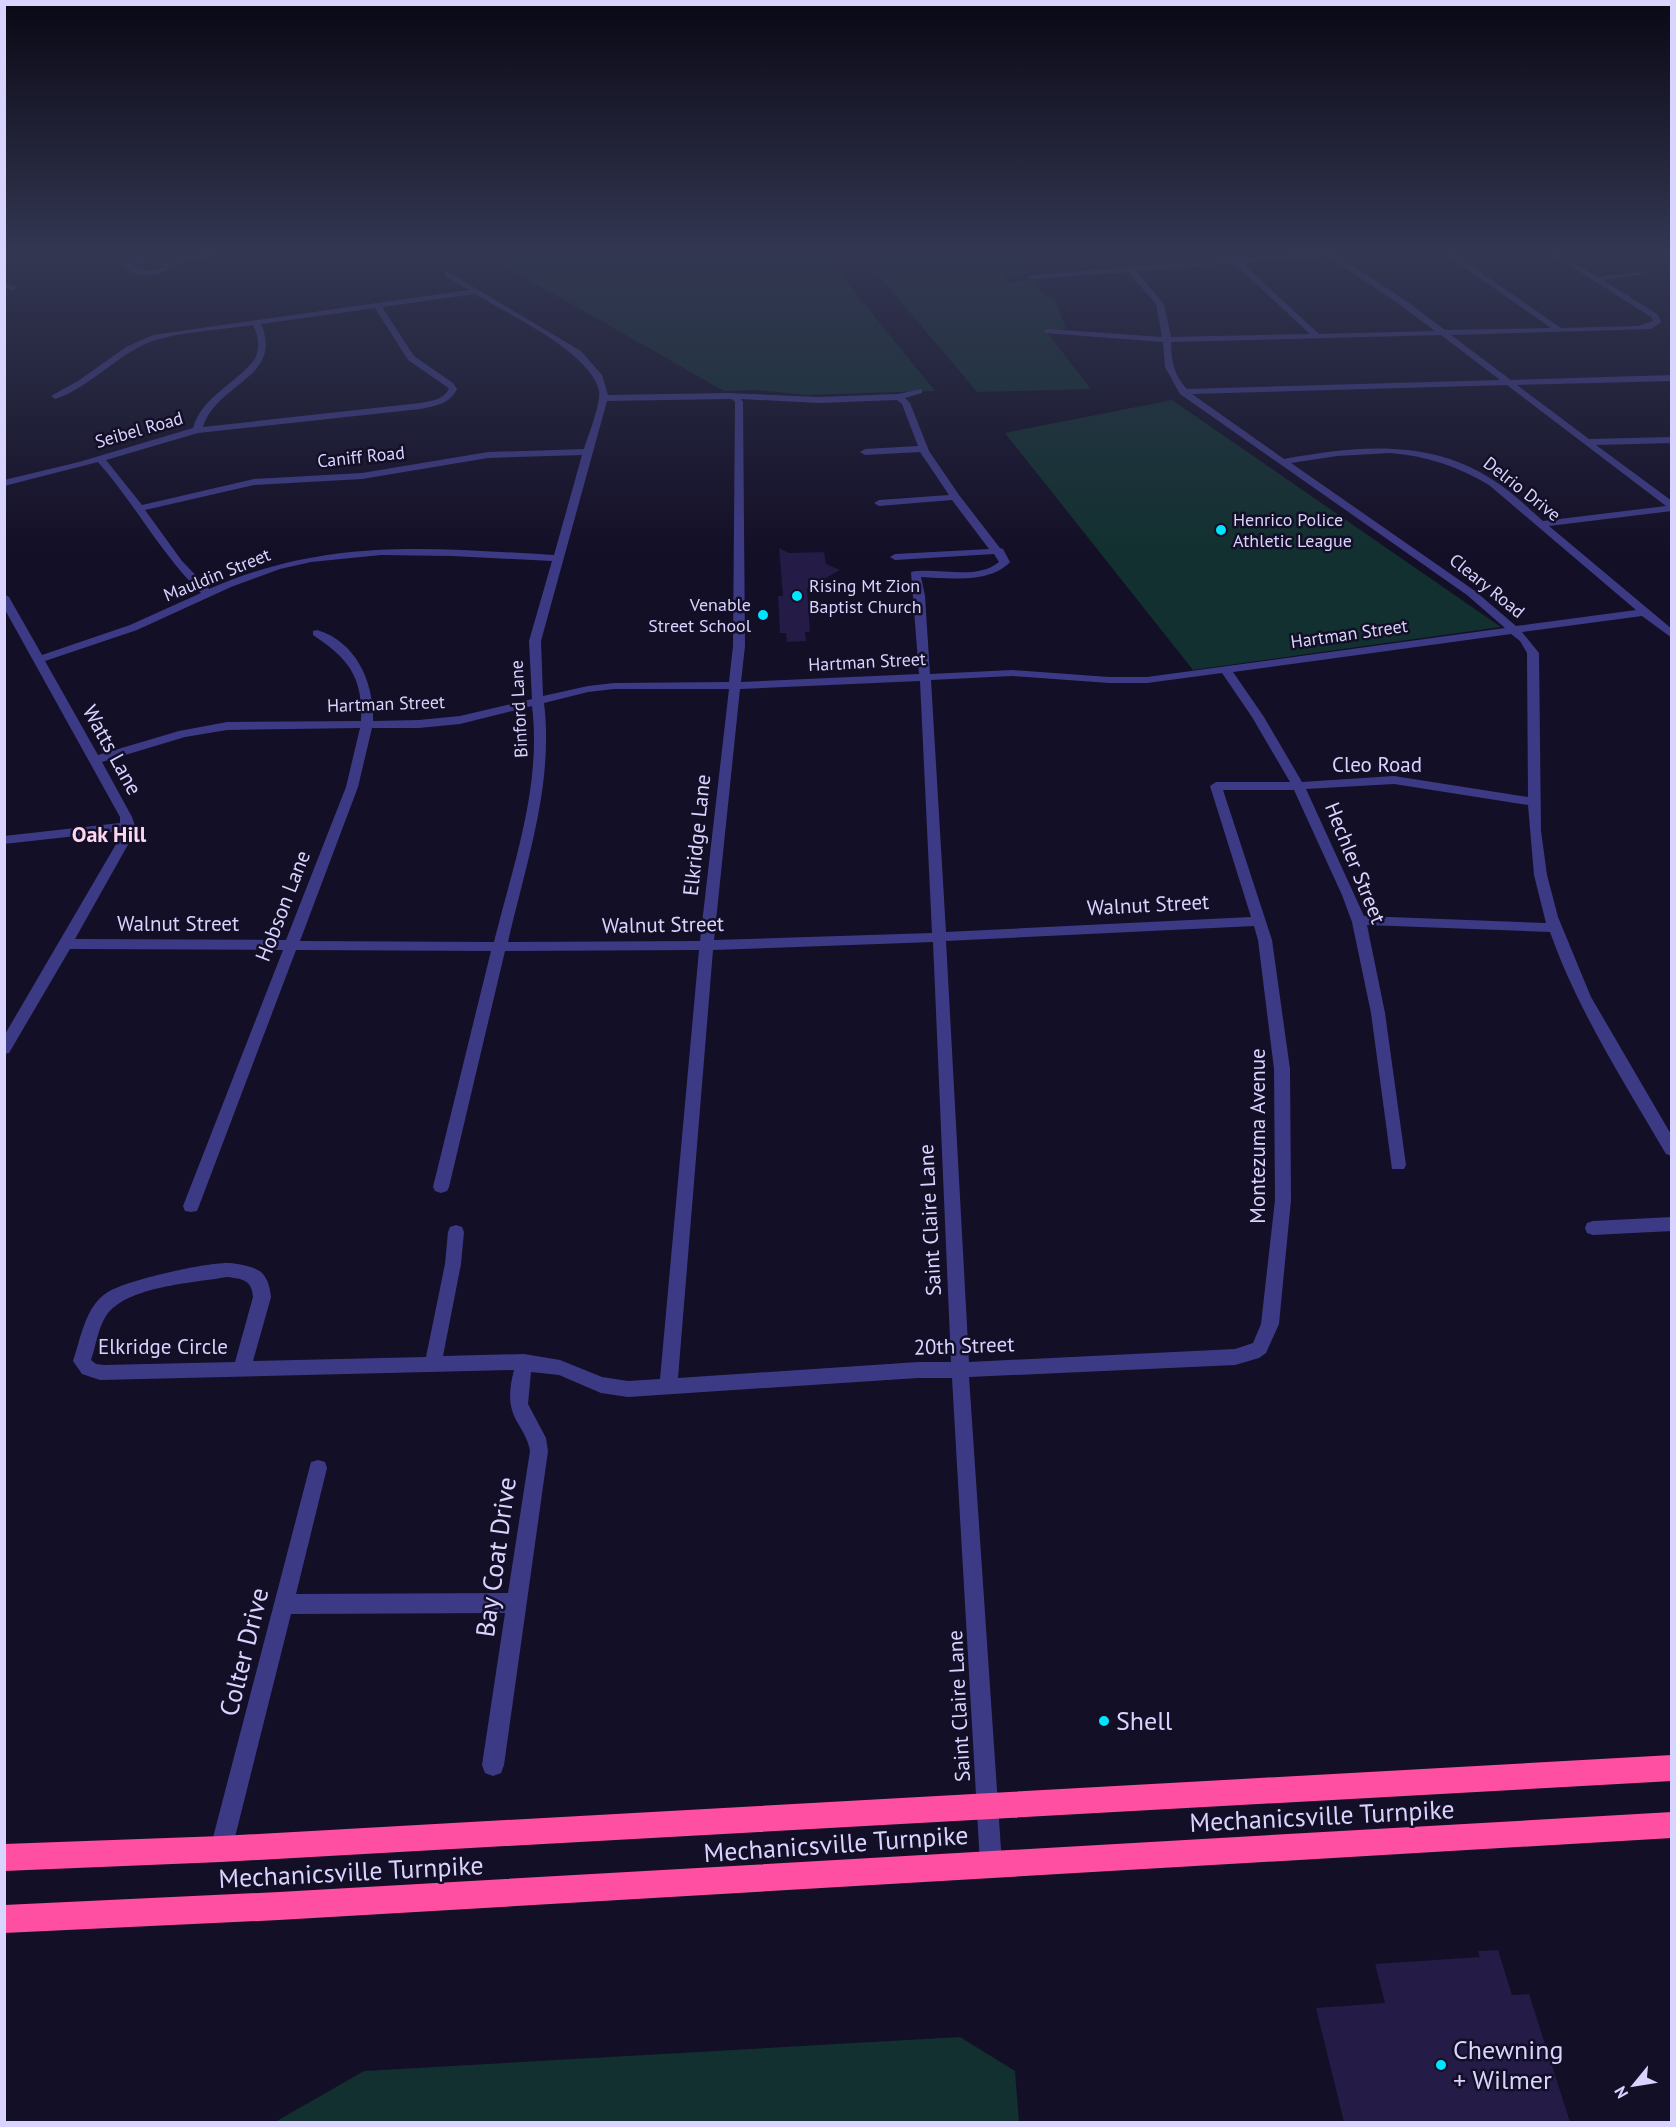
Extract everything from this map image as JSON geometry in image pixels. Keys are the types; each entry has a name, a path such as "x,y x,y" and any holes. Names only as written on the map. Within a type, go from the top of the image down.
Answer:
{"highway":[{"name":"Mechanicsville Turnpike","path":"4,1858 221,1849 1671,1768"},
{"name":"Mechanicsville Turnpike","path":"4,1919 279,1906 1671,1825"}],"street":[{"path":"55,396 79,385 122,352"},
{"path":"197,430 202,412 249,370 262,352"},
{"name":"Seibel Road","path":"4,483 100,459 197,430 420,406 446,398 452,391 450,385 406,352"},
{"path":"576,352 585,358 598,375 603,398 716,396 819,400 900,397 919,391"},
{"name":"Cleary Road","path":"1166,352 1169,373 1183,392 1471,593 1514,630 1533,653 1537,857 1543,895 1574,978 1671,1150"},
{"path":"1468,352 1671,507"},
{"path":"1183,392 1671,378"},
{"path":"900,397 906,403 922,449 955,497 999,551"},
{"name":"Binford Lane","path":"441,1187 540,772 541,735 533,656 535,641 603,398"},
{"name":"Elkridge Lane","path":"668,1385 708,946 740,631 739,402 736,398"},
{"path":"1587,442 1671,440"},
{"path":"866,452 922,449"},
{"name":"Delrio Drive","path":"1283,462 1340,451 1368,449 1431,456 1461,466 1484,477 1671,635"},
{"name":"Caniff Road","path":"140,508 255,482 362,476 488,455 588,452"},
{"path":"100,459 140,508 194,582 208,594"},
{"path":"879,503 955,497"},
{"path":"1541,524 1671,507"},
{"path":"895,557 999,551"},
{"name":"Saint Claire Lane","path":"991,1864 960,1370 925,677 920,596 915,574 979,573 993,570 1005,562 999,551"},
{"name":"Mauldin Street","path":"39,659 114,635 275,568 325,556 407,552 558,558"},
{"name":"Watts Lane","path":"4,597 121,807 129,826 122,846 4,1049"},
{"name":"Hartman Street","path":"95,760 183,734 227,726 419,724 460,720 606,687 734,685 1012,673 1125,681 1226,670 1645,612"},
{"name":"Hobson Lane","path":"191,1206 352,787 364,744 367,696 361,675 346,654 317,633"},
{"name":"Hechler Street","path":"1226,670 1264,724 1300,786 1319,824 1359,920 1385,1051 1398,1165"},
{"name":"Cleo Road","path":"1216,786 1300,786 1394,780 1536,802"},
{"name":"Montezuma Avenue","path":"1216,786 1265,940 1282,1069 1283,1200 1270,1324 1260,1348"},
{"path":"4,840 129,826"},
{"path":"1359,920 1554,928"},
{"name":"Walnut Street","path":"66,944 708,946 1260,921"},
{"path":"1593,1228 1671,1224"},
{"path":"433,1364 453,1264 456,1232"},
{"name":"Elkridge Circle","path":"242,1370 262,1297 261,1286 255,1276 227,1270 139,1286 114,1297 97,1316 81,1361 93,1372 104,1373 242,1370 524,1362 560,1368 618,1388 668,1385"},
{"name":"20th Street","path":"668,1385 918,1370 1235,1357 1252,1353 1260,1348"},
{"name":"Bay Coat Drive","path":"493,1765 539,1451 536,1434 522,1414 518,1403 524,1362"},
{"name":"Colter Drive","path":"221,1849 318,1468"},
{"path":"284,1604 517,1603"}],"green space":[{"path":"656,352 904,352 935,391 805,395 757,390 724,391"},
{"path":"944,352 1062,352 1091,389 977,392"},
{"name":"Henrico Police Athletic League","path":"1172,400 1501,627 1193,670 1005,433"},
{"path":"960,2037 1015,2071 1019,2122 275,2122 364,2071"}],"building":[{"name":"Rising Mt Zion Baptist Church","path":"779,548 789,553 824,552 826,564 840,570 815,584 816,588 807,588 810,632 805,632 806,641 787,642 786,633 780,633 778,596 783,596"},
{"name":"Chewning + Wilmer","path":"1498,1950 1512,1995 1529,1994 1570,2122 1344,2122 1316,2008 1385,2003 1375,1964 1480,1957 1478,1951"}],"place":[{"name":"Henrico Police Athletic League","path":"1221,530"},
{"name":"Rising Mt Zion Baptist Church","path":"797,596"},
{"name":"Venable Street School","path":"763,615"},
{"name":"Shell","path":"1104,1721"},
{"name":"Chewning + Wilmer","path":"1441,2065"}],"district":[{"name":"Oak Hill","path":"109,834"}]}
